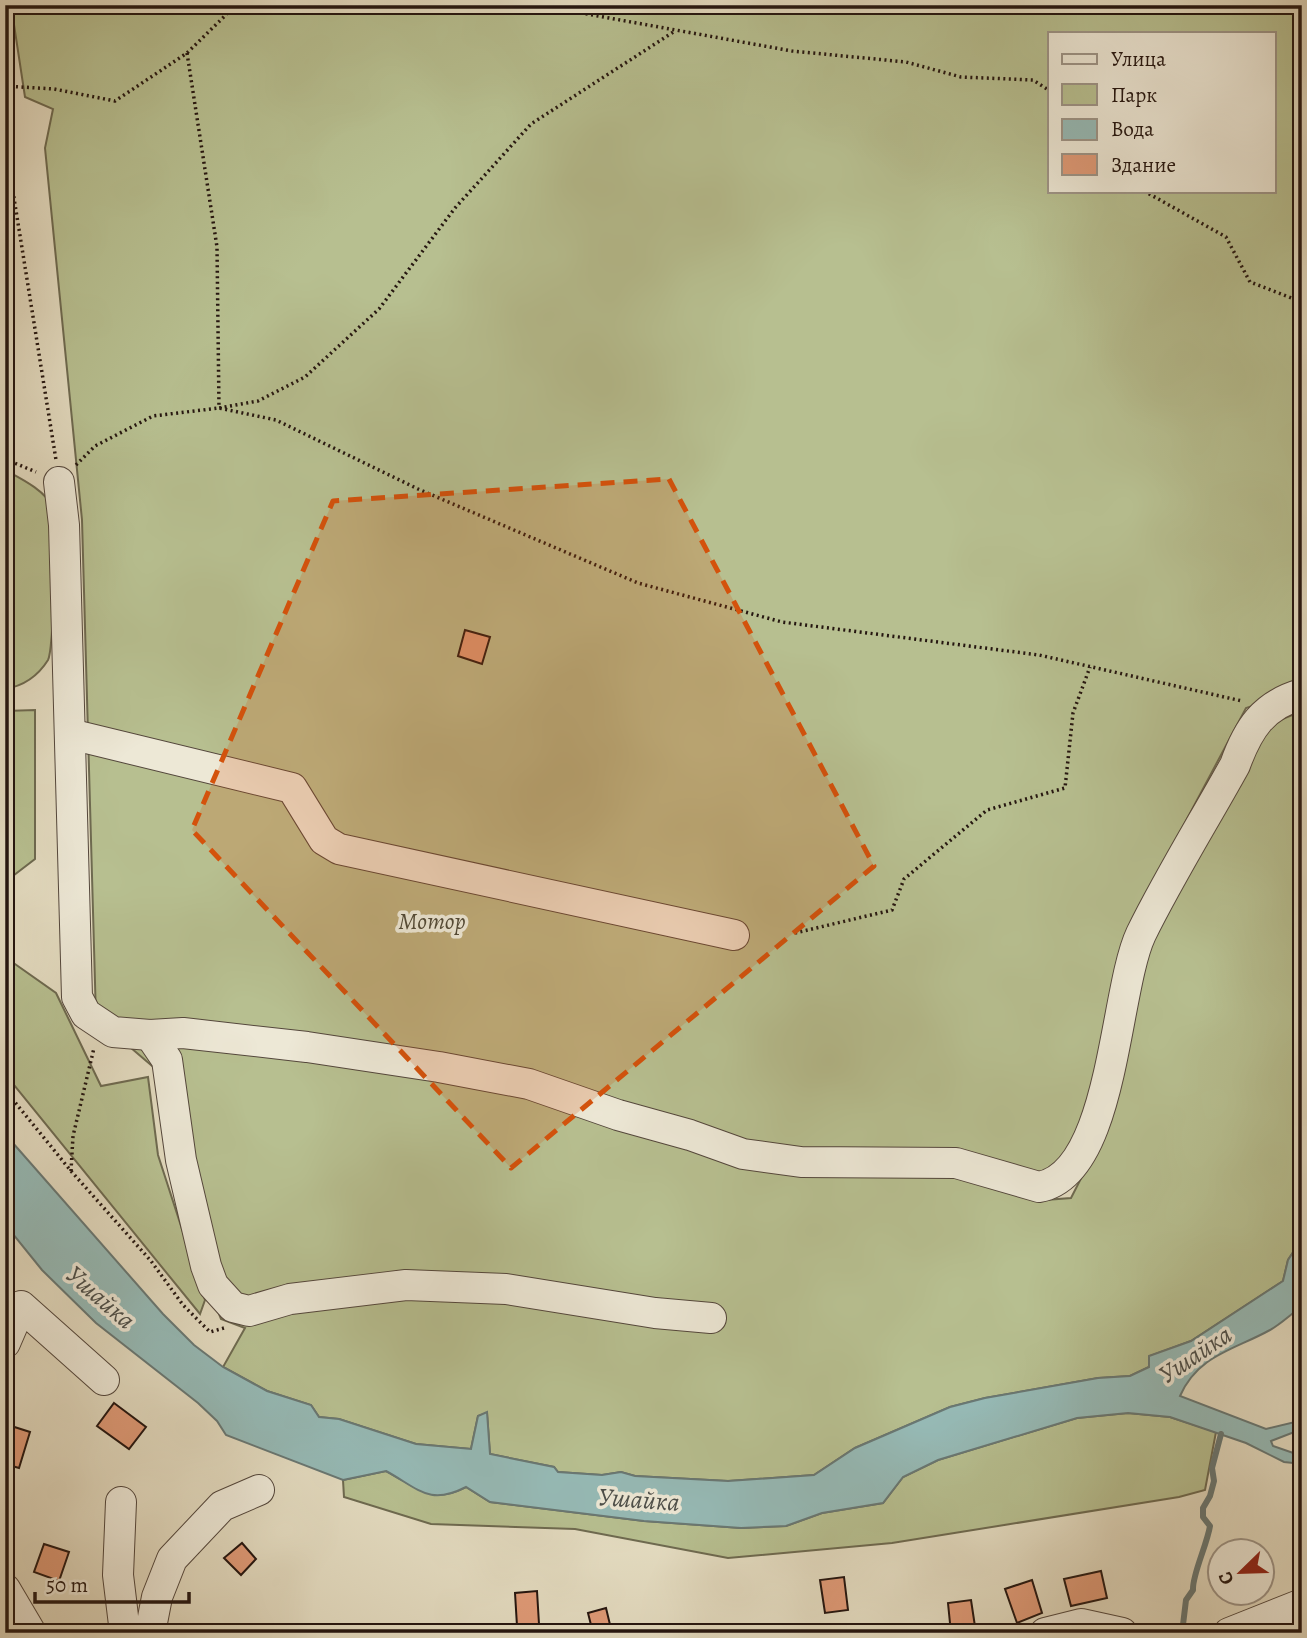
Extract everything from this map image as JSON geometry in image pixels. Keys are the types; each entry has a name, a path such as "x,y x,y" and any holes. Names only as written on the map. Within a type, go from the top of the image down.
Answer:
{"street":[{"path":"59,482 64,525 77,997 86,1014 113,1032 150,1035 183,1033 307,1047 529,1084 743,1154 801,1162 956,1163 979,1167 1024,1184 1047,1186 1069,1172 1080,1156 1095,1120 1115,1052 1127,982 1140,937 1235,765 1245,738 1256,719 1271,708 1302,694"},
{"path":"70,734 292,788 324,840 340,849 734,935"},
{"path":"150,1035 167,1060 181,1160 206,1266 213,1285 233,1307 249,1311 290,1299 406,1285 506,1289 655,1313 711,1318"},
{"path":"5,1343 21,1306 104,1381"},
{"path":"149,1633 157,1597 172,1559 222,1506 259,1490"},
{"path":"121,1502 118,1575 125,1633"},
{"path":"5,1589 31,1633"},
{"path":"1228,1633 1302,1604"},
{"path":"1045,1633 1081,1623 1122,1633"}],"path":[{"path":"5,86 54,89 115,101 187,54 236,5"},
{"path":"537,5 792,51 906,62 961,77 1033,80 1048,90"},
{"path":"59,482 94,446 153,415 258,401 305,377 380,309 455,208 531,124 675,31"},
{"path":"187,54 217,247 219,408"},
{"path":"5,142 59,482"},
{"path":"1146,192 1226,237 1250,282 1302,302"},
{"path":"219,408 276,420 418,489 638,583 782,622 1039,655 1271,708"},
{"path":"5,459 59,482"},
{"path":"795,933 892,910 904,879 987,810 1065,788 1073,713 1090,667"},
{"path":"71,1171 73,1136 99,1025"},
{"path":"5,1090 71,1171 151,1261 183,1305 210,1332 223,1329 233,1307"}],"highlighted area":[{"path":"669,479 874,866 511,1168 192,830 333,501"}],"green space":[{"name":"Мотор","path":"11,5 1302,5 1302,690 1246,708 1130,926 1091,1117 1044,1200 1071,1198 1089,1163 1149,939 1268,725 1302,711 1302,1239 1288,1260 1283,1281 1191,1341 1150,1356 1149,1367 1130,1376 1098,1378 985,1398 950,1407 855,1448 814,1475 728,1481 635,1476 621,1472 602,1475 558,1472 554,1467 490,1454 487,1413 478,1416 471,1449 416,1444 339,1419 319,1417 311,1405 267,1391 223,1367 245,1328 221,1319 202,1272 158,1071 96,1018 82,520 45,148 53,109 25,97"},
{"path":"5,423 7,471 33,486 50,502 55,536 53,611 48,660 30,679 5,689"},
{"path":"35,710 35,859 5,882 5,711"},
{"path":"5,957 56,993 101,1086 148,1077 158,1155 205,1300 200,1314 5,1074"},
{"path":"1128,1413 1170,1417 1216,1432 1205,1490 1179,1497 892,1543 728,1558 575,1529 431,1524 344,1497 343,1480 386,1471 425,1492 443,1494 466,1487 490,1502 644,1521 741,1528 786,1526 822,1513 883,1503 903,1477 938,1460 1077,1418"}],"water":[{"name":"Ушайка","path":"5,1134 163,1314 194,1345 223,1367 267,1391 311,1405 319,1417 339,1419 416,1444 471,1449 478,1416 487,1412 490,1454 554,1467 558,1472 602,1475 621,1472 635,1476 728,1481 814,1475 855,1448 950,1407 985,1398 1098,1378 1130,1376 1149,1367 1149,1356 1191,1341 1283,1281 1288,1260 1302,1239 1301,1307 1270,1330 1207,1362 1188,1382 1180,1396 1266,1429 1299,1421 1297,1431 1271,1441 1273,1446 1302,1456 1302,1464 1284,1462 1246,1443 1170,1417 1128,1413 1077,1418 938,1460 903,1477 883,1503 822,1513 786,1526 741,1528 644,1521 490,1502 466,1487 453,1493 433,1495 416,1489 386,1471 343,1480 226,1435 217,1421 198,1403 96,1323 42,1270 8,1228"}],"building":[{"path":"465,630 490,637 482,664 458,656"},
{"path":"114,1403 146,1427 129,1449 97,1426"},
{"path":"5,1424 30,1432 19,1468 5,1464"},
{"path":"242,1543 256,1559 241,1575 224,1558"},
{"path":"44,1544 69,1552 59,1581 34,1572"},
{"path":"1101,1571 1107,1598 1071,1606 1064,1579"},
{"path":"844,1577 848,1610 825,1613 820,1580"},
{"path":"1032,1580 1042,1613 1017,1623 1005,1589"},
{"path":"537,1591 539,1624 517,1626 515,1593"},
{"path":"971,1600 976,1633 951,1633 948,1603"},
{"path":"606,1608 612,1633 593,1633 588,1613"}],"waterway":[{"path":"1182,1633 1186,1600 1193,1590 1210,1526 1203,1517 1203,1508 1214,1481 1212,1468 1221,1434"}]}
